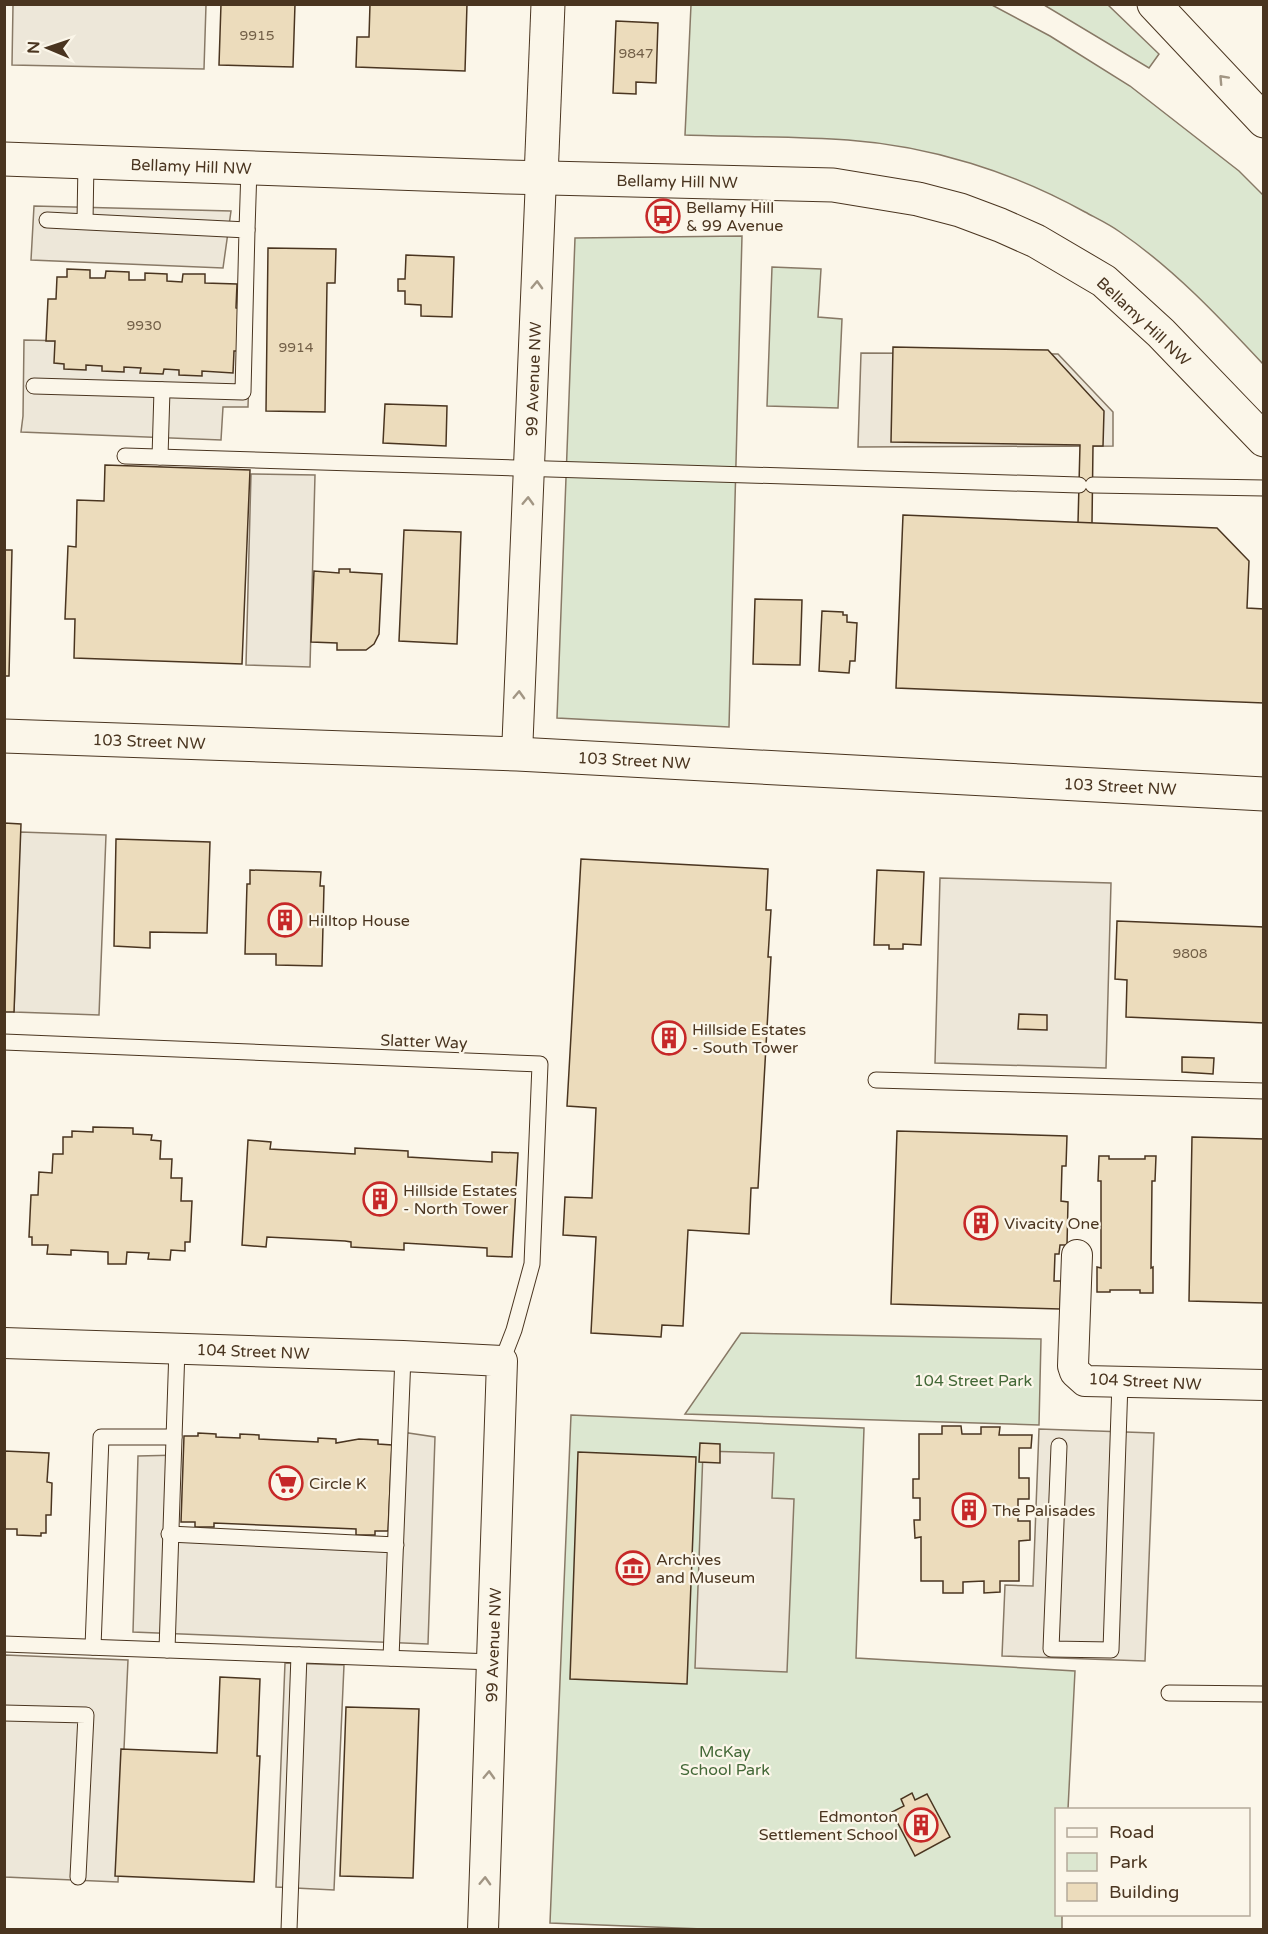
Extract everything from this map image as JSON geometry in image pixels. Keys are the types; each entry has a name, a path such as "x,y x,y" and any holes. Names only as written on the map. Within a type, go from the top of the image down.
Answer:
{"street":[{"name":"99 Avenue NW","path":"517,754 548,4"},
{"path":"1154,4 1263,121"},
{"name":"Bellamy Hill NW","path":"4,159 833,186 918,199 960,210 1036,242 1104,281 1161,333 1263,440"},
{"name":"103 Street NW","path":"4,736 517,754 1263,794"},
{"name":"104 Street NW","path":"1077,1255 1073,1366 1075,1372 1085,1381 1263,1385"},
{"name":"104 Street NW","path":"4,1342 502,1361"},
{"name":"99 Avenue NW","path":"483,1929 502,1361"}],"lane":[{"path":"86,162 86,221"},
{"path":"34,386 243,392 249,168"},
{"path":"47,220 247,230"},
{"path":"160,457 162,390"},
{"path":"125,456 1086,485 1263,488"},
{"name":"Slatter Way","path":"4,1042 540,1064 532,1264 514,1330 502,1361"},
{"path":"876,1080 1263,1091"},
{"path":"167,1650 169,1534 177,1348"},
{"path":"391,1658 403,1356"},
{"path":"1059,1446 1052,1649 1111,1650 1120,1382"},
{"path":"93,1647 100,1437 174,1437"},
{"path":"169,1534 396,1545"},
{"path":"4,1644 391,1658 493,1674"},
{"path":"289,1929 299,1655"},
{"path":"1169,1693 1263,1695"},
{"path":"4,1713 86,1715 78,1877"}],"green space":[{"path":"691,5 992,5 1050,36 1130,86 1239,171 1263,195 1263,364 1195,294 1140,246 1085,212 1000,173 940,155 879,143 807,138 685,135"},
{"path":"1044,5 1108,5 1159,54 1149,68"},
{"path":"742,236 729,727 557,718 575,238"},
{"path":"772,267 821,269 818,317 842,319 838,408 767,406"},
{"name":"104 Street Park","path":"741,1333 1041,1339 1039,1425 685,1414"},
{"name":"McKay School Park","path":"571,1415 864,1428 856,1658 1075,1671 1068,1808 1055,1808 1055,1916 1062,1916 1062,1929 729,1930 550,1923"}],"shaded area":[{"path":"13,5 206,5 204,69 12,65"},
{"path":"34,206 231,211 223,268 31,260"},
{"path":"24,340 250,345 248,407 223,407 221,440 21,432"},
{"path":"861,353 1058,354 1113,412 1113,446 858,447"},
{"path":"251,474 315,475 310,667 246,665"},
{"path":"20,832 106,835 99,1015 14,1012"},
{"path":"940,878 1111,883 1106,1068 935,1063"},
{"path":"1039,1429 1154,1433 1145,1661 1002,1656 1005,1585 1033,1586"},
{"path":"395,1431 435,1437 428,1644 133,1632 138,1456 180,1455 178,1531 388,1540"},
{"path":"703,1451 774,1453 772,1498 794,1499 787,1672 695,1668"},
{"path":"5,1655 128,1660 118,1882 5,1877"},
{"path":"285,1663 344,1665 334,1890 276,1887"}],"building":[{"path":"221,4 295,4 293,67 219,65"},
{"path":"370,4 467,4 465,71 356,67 357,37 369,37"},
{"path":"616,21 658,23 656,83 636,82 636,94 613,93"},
{"path":"268,248 336,249 335,283 327,283 325,412 266,411"},
{"path":"406,255 454,257 452,317 421,316 421,305 405,304 405,291 398,291 398,279 405,279"},
{"path":"67,269 90,270 90,278 105,278 106,271 129,272 129,280 145,280 145,273 167,274 167,281 182,282 183,274 205,274 205,283 237,284 236,308 241,309 240,351 234,351 233,373 202,371 202,376 179,375 179,370 164,369 163,374 140,373 141,368 124,367 124,372 102,371 102,366 86,365 86,370 64,369 64,364 54,363 55,341 46,341 48,299 56,299 57,277 67,277"},
{"path":"893,347 1048,350 1104,411 1103,446 1093,446 1092,523 1078,523 1080,445 891,442"},
{"path":"385,404 447,406 446,446 383,443"},
{"path":"105,465 250,470 242,664 74,658 75,619 65,619 68,546 76,547 77,500 104,501"},
{"path":"903,515 1217,528 1249,561 1247,608 1264,609 1264,703 896,688"},
{"path":"404,530 461,532 457,644 399,641"},
{"path":"4,550 12,550 9,676 4,676"},
{"path":"339,569 382,574 379,634 374,644 366,650 337,650 337,643 311,642 314,571 339,573"},
{"path":"755,599 802,600 800,665 753,664"},
{"path":"822,611 843,612 843,615 847,615 847,622 857,623 855,661 850,661 849,673 819,671"},
{"path":"4,823 21,824 14,1012 4,1012"},
{"path":"116,839 210,842 207,933 150,932 150,948 114,946"},
{"name":"Hillside Estates - South Tower","path":"581,859 768,869 766,910 771,910 768,957 771,957 758,1188 751,1188 749,1234 688,1230 683,1326 662,1325 661,1337 591,1333 596,1237 563,1235 565,1197 592,1198 596,1108 567,1106"},
{"name":"Hilltop House","path":"250,870 321,872 320,886 324,886 322,966 276,965 276,954 245,954 247,884 250,884"},
{"path":"877,870 924,872 921,945 903,944 903,949 889,949 889,945 874,945"},
{"path":"1117,921 1264,927 1264,1023 1126,1017 1127,980 1115,979"},
{"path":"1019,1014 1047,1015 1047,1030 1018,1029"},
{"path":"1182,1057 1214,1058 1213,1074 1182,1072"},
{"path":"93,1127 133,1128 133,1134 152,1135 151,1140 161,1141 160,1159 172,1159 171,1178 182,1178 181,1201 192,1201 190,1242 185,1242 185,1251 171,1250 170,1260 148,1259 149,1253 127,1252 126,1264 108,1264 108,1252 71,1250 71,1255 47,1254 48,1245 32,1245 32,1237 29,1237 31,1195 38,1195 39,1172 52,1173 53,1154 63,1154 63,1137 72,1137 72,1131 93,1132"},
{"name":"Vivacity One","path":"897,1131 1067,1136 1066,1166 1062,1166 1061,1201 1068,1202 1067,1245 1060,1245 1059,1254 1055,1254 1054,1281 1061,1281 1060,1309 891,1304"},
{"path":"1192,1137 1264,1139 1264,1303 1189,1301"},
{"name":"Hillside Estates - North Tower","path":"248,1140 271,1142 270,1149 355,1154 355,1148 408,1151 408,1157 492,1162 492,1152 518,1153 512,1257 487,1256 487,1248 404,1243 404,1250 351,1247 351,1242 345,1241 267,1237 266,1247 242,1245"},
{"path":"1099,1156 1109,1156 1109,1159 1145,1159 1145,1156 1156,1156 1155,1181 1152,1181 1153,1293 1140,1293 1140,1290 1097,1292 1097,1267 1101,1268"},
{"name":"The Palisades","path":"942,1426 961,1426 962,1434 981,1434 981,1427 1000,1427 999,1435 1032,1435 1031,1448 1019,1448 1019,1478 1029,1478 1029,1499 1018,1499 1018,1521 1030,1521 1030,1540 1019,1541 1019,1581 1000,1581 1000,1592 984,1593 984,1581 963,1582 963,1593 943,1593 943,1581 921,1581 921,1537 915,1538 914,1520 920,1520 920,1498 913,1498 913,1479 919,1479 919,1434 942,1434"},
{"name":"Circle K","path":"198,1433 216,1434 216,1437 240,1438 240,1434 259,1435 259,1439 318,1442 318,1438 336,1439 336,1443 359,1439 378,1440 378,1444 392,1445 388,1531 375,1531 375,1535 356,1535 356,1529 214,1523 214,1527 195,1527 195,1522 181,1522 184,1436 198,1436"},
{"path":"700,1443 720,1444 720,1463 699,1462"},
{"path":"4,1451 49,1453 47,1482 52,1483 51,1515 46,1515 46,1533 41,1533 41,1536 17,1535 17,1529 4,1529"},
{"name":"Archives and Museum","path":"578,1452 696,1457 687,1684 570,1679"},
{"path":"220,1677 260,1679 257,1756 260,1756 254,1882 115,1876 121,1749 217,1753"},
{"path":"346,1707 419,1709 413,1878 340,1876"},
{"name":"Edmonton Settlement School","path":"912,1793 915,1800 927,1794 950,1837 915,1856 892,1812 904,1806 901,1799"}],"place":[{"name":"Bellamy Hill & 99 Avenue","path":"663,216"},
{"name":"Hilltop House","path":"285,920"},
{"name":"Hillside Estates - South Tower","path":"669,1038"},
{"name":"Hillside Estates - North Tower","path":"380,1199"},
{"name":"Vivacity One","path":"981,1223"},
{"name":"Circle K","path":"286,1483"},
{"name":"The Palisades","path":"969,1510"},
{"name":"Archives and Museum","path":"633,1568"},
{"name":"Edmonton Settlement School","path":"921,1825"}]}
